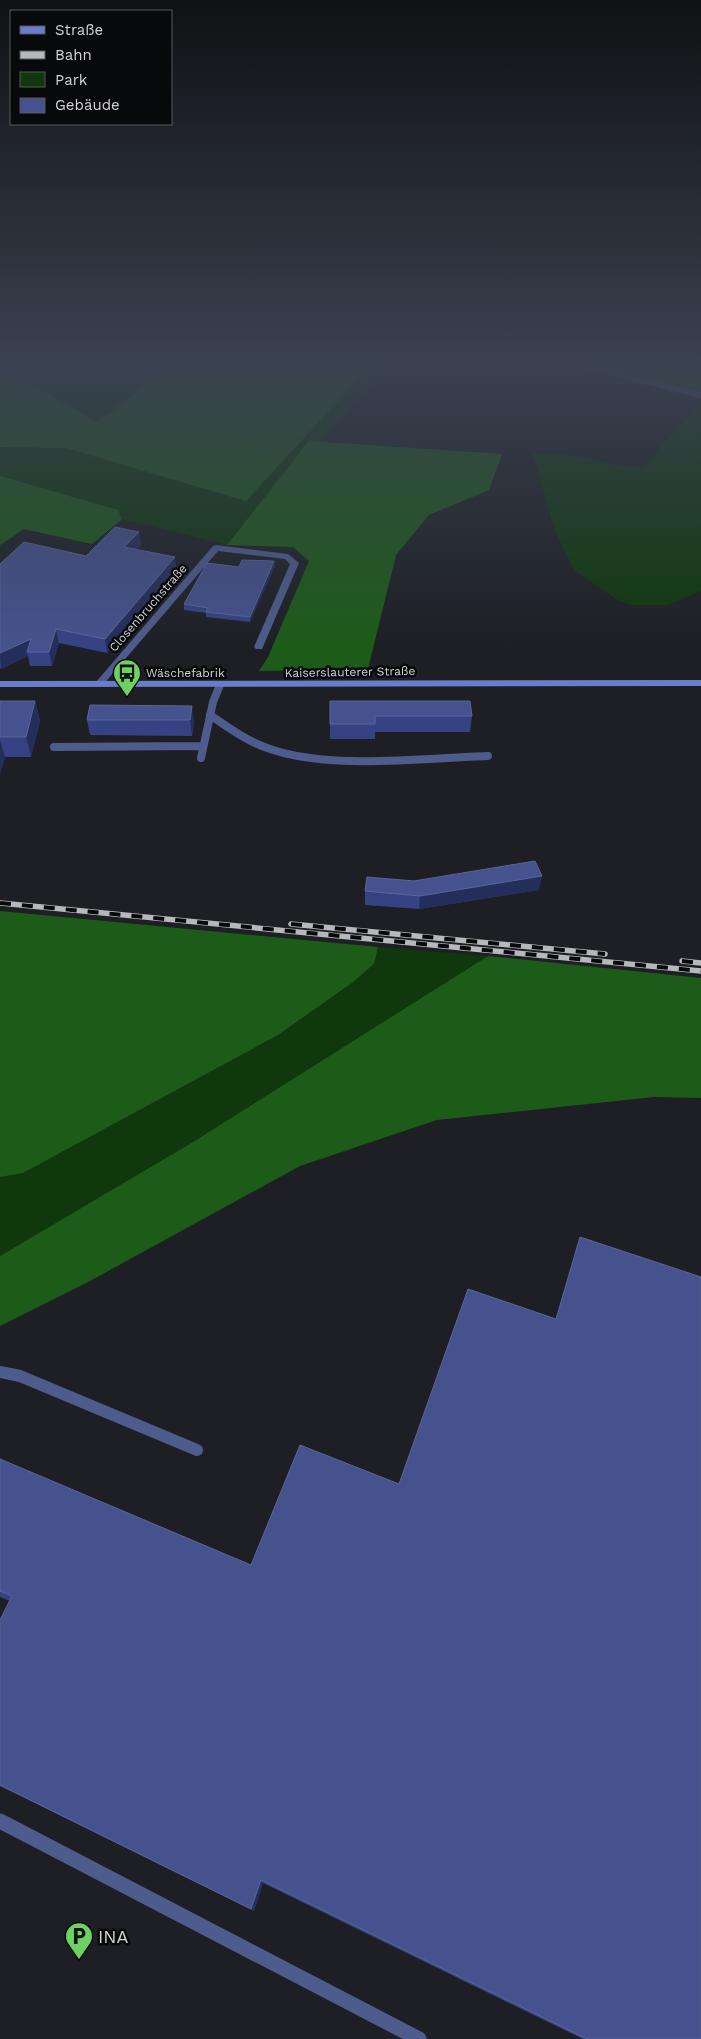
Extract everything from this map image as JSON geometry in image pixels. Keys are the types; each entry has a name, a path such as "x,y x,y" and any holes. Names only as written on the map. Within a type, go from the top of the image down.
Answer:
{"main road":[{"name":"Kaiserslauterer Straße","path":"0,684 701,683"}],"street":[{"name":"Closenbruchstraße","path":"99,684 216,548 288,557 295,563 259,646"}],"lane":[{"path":"200,758 212,702 220,685"},
{"path":"210,715 242,737 287,754 340,759 488,756"},
{"path":"54,747 203,746"},
{"path":"0,1372 20,1376 197,1450"},
{"path":"0,1822 419,2039"}],"green space":[{"path":"0,458 305,458 227,545 122,519 92,544 24,529 0,545"},
{"path":"100,458 285,458 246,501"},
{"path":"295,458 501,458 489,490 429,515 396,555 368,669 259,671 268,657 309,561 293,547 227,545"},
{"path":"534,458 584,458 624,467 640,467 648,463 652,458 701,458 701,591 668,605 632,605 619,601 574,570 554,529"},
{"path":"0,476 118,510 122,519 92,544 24,529 0,545"},
{"path":"0,911 378,947 374,964 352,983 278,1035 23,1173 0,1177"},
{"path":"378,947 488,956 193,1142 0,1256 0,1177 23,1173 278,1035 352,983 374,964"},
{"path":"488,956 701,978 701,1098 654,1097 437,1120 300,1166 90,1281 0,1326 0,1256 193,1142"}],"building":[{"path":"115,527 139,532 124,547 175,557 105,639 56,629 49,652 27,652 31,639 0,653 0,564 24,542 86,556"},
{"path":"242,560 274,561 250,617 206,612 208,608 184,604 207,563 239,567"},
{"path":"0,701 35,701 26,737 0,737"},
{"path":"330,701 470,701 472,716 375,716 375,724 330,724"},
{"path":"90,705 192,706 190,720 87,720"},
{"path":"535,861 542,876 420,896 365,891 367,877 414,881"},
{"path":"580,1237 701,1277 701,2039 587,2039 261,1880 251,1909 0,1785 0,1620 12,1596 0,1591 0,1459 251,1565 300,1445 399,1484 468,1289 556,1319"}],"railway":[{"path":"0,903 701,971"},
{"path":"291,924 605,954"},
{"path":"682,961 701,963"}],"place":[{"name":"Wäschefabrik","path":"127,697"},
{"name":"INA","path":"79,1960"}]}
